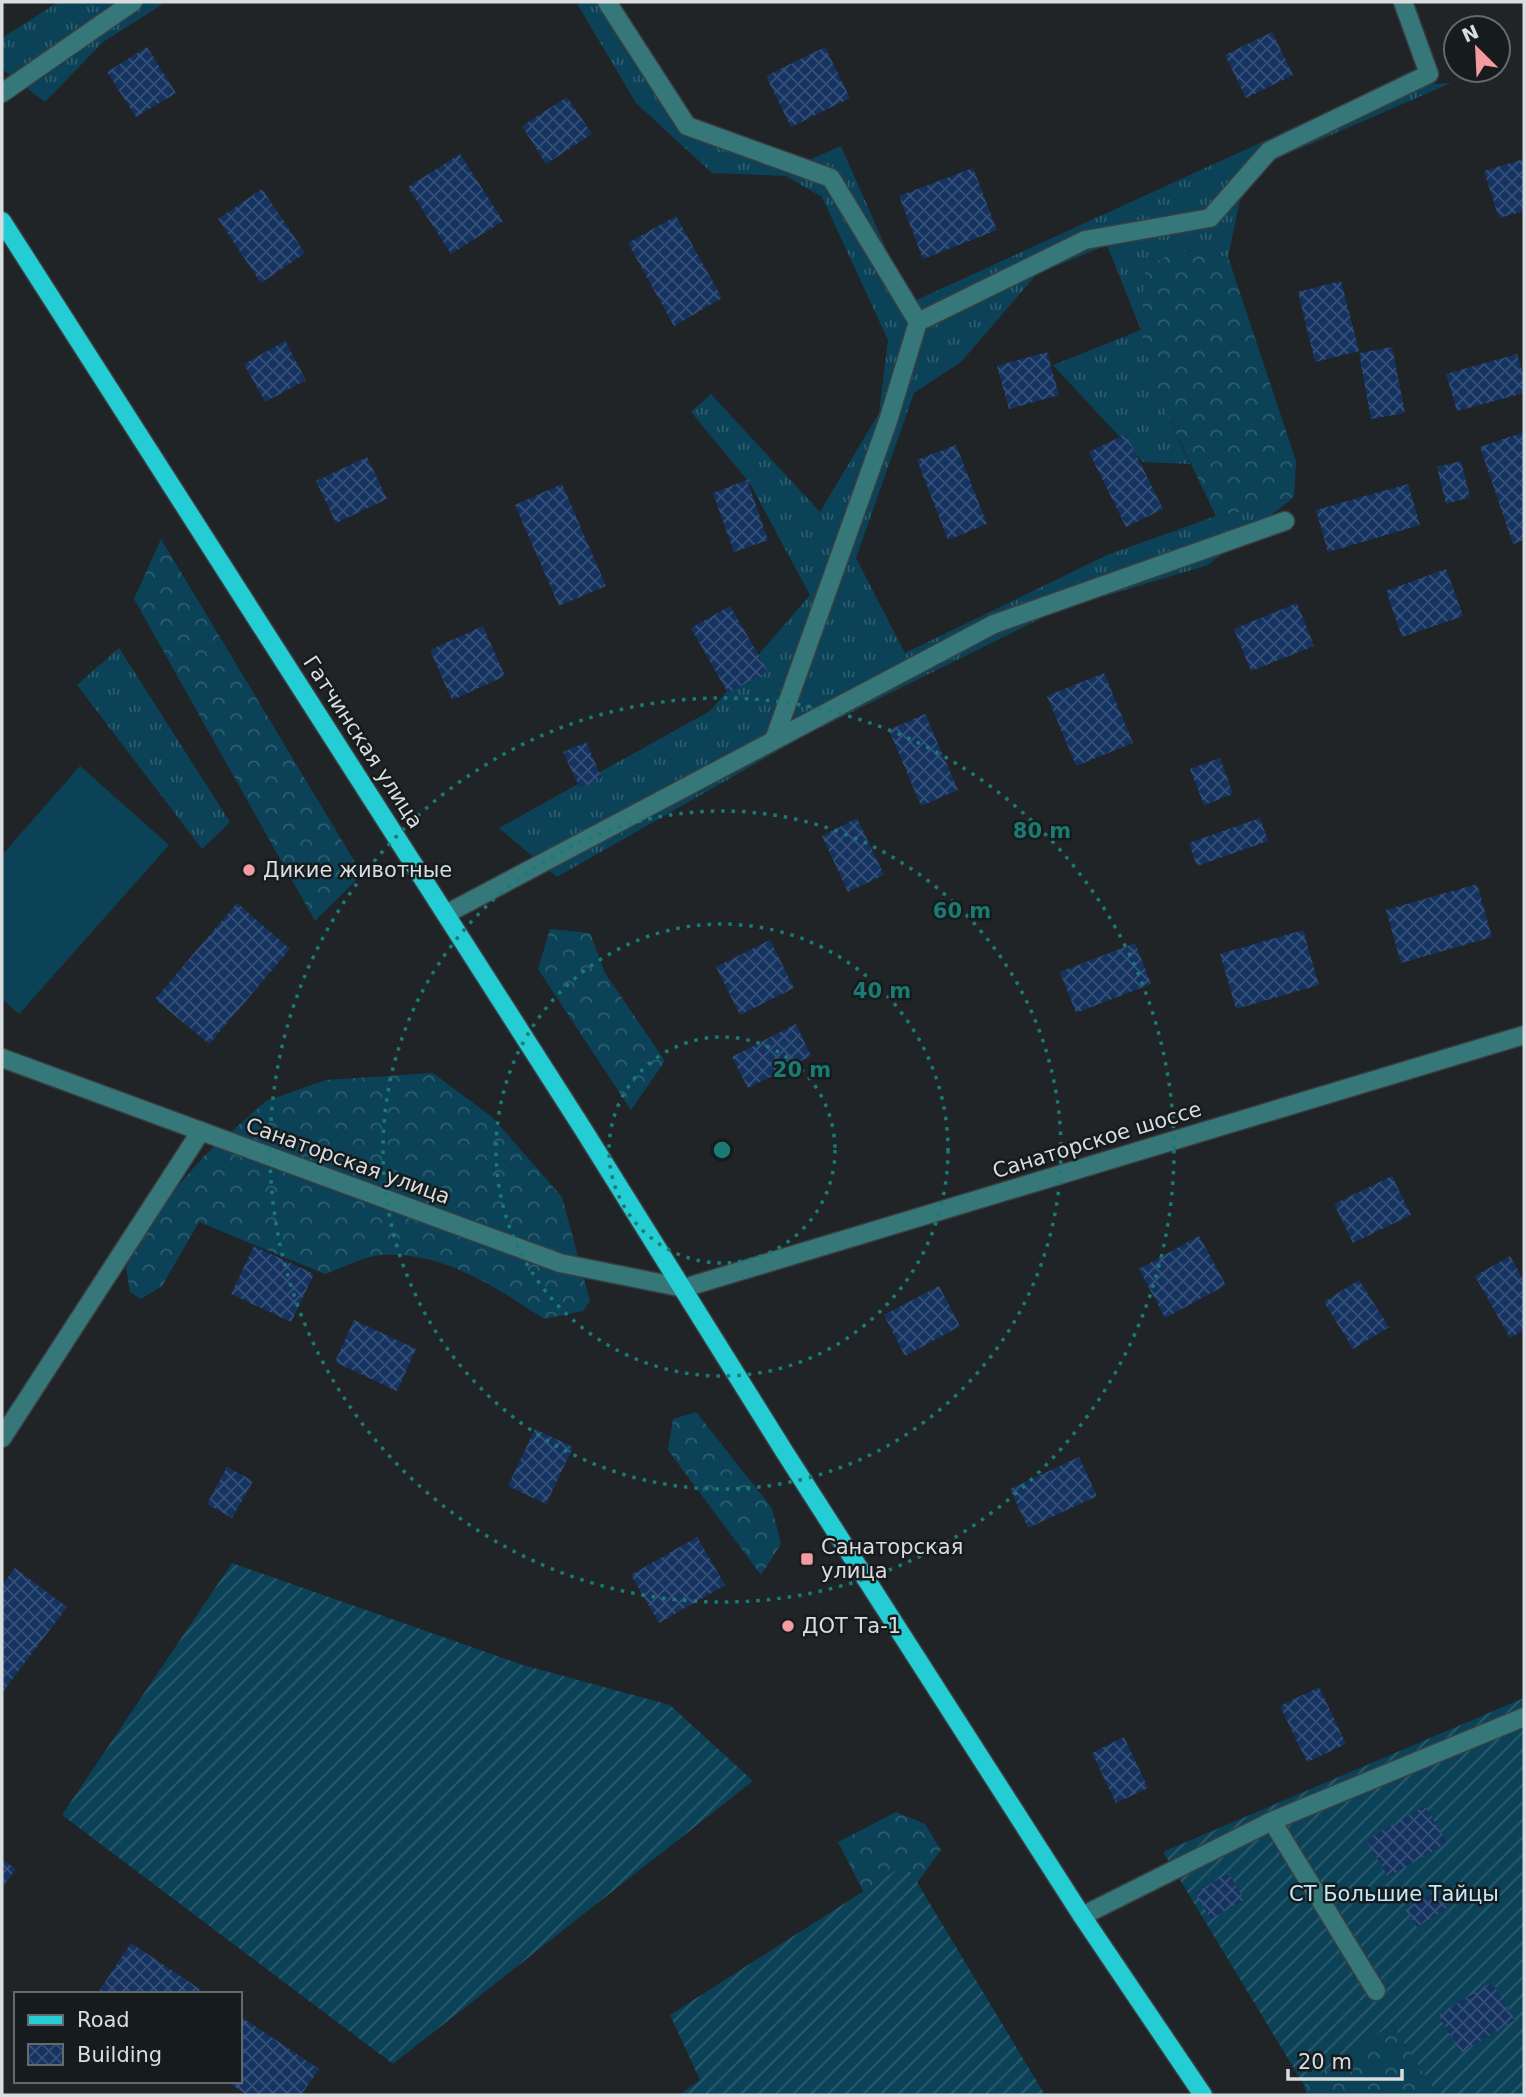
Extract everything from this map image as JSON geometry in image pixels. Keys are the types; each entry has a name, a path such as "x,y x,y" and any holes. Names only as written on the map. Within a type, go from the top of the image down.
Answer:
{"main road":[{"name":"Гатчинская улица","path":"2,221 684,1288 783,1451 1082,1916 1203,2095"}],"street":[{"path":"2,93 133,2"},
{"path":"607,2 687,126 831,178 918,322"},
{"path":"774,740 888,421 918,322 1085,240 1210,218 1269,150 1429,74 1404,2"},
{"path":"446,914 994,624 1285,521"},
{"name":"Санаторское шоссе","path":"684,1288 1524,1035"},
{"name":"Санаторская улица","path":"2,1058 560,1264 684,1288"},
{"path":"2,1438 201,1131"},
{"path":"1082,1916 1272,1821 1524,1717"},
{"path":"1272,1821 1376,1991"}],"green space":[{"path":"58,2 166,2 103,42 45,102 2,69 2,38"},
{"path":"576,2 612,2 682,123 805,162 841,146 910,303 1380,88 1449,84 1246,172 1228,257 1176,250 1145,269 1141,330 1107,245 1037,274 961,362 914,393 856,558 905,653 1107,555 1216,516 1254,509 1294,497 1208,565 1056,611 806,735 557,877 499,828 710,711 810,595 749,482 691,412 711,394 820,512 879,413 888,340 822,197 786,176 712,173 636,103"},
{"path":"1176,250 1228,257 1296,461 1294,497 1254,509 1216,516 1159,398 1141,330 1145,269"},
{"path":"1141,330 1159,398 1190,464 1143,462 1053,365"},
{"path":"161,539 362,874 315,921 134,599"},
{"path":"119,648 230,822 202,849 77,685"},
{"path":"80,766 169,845 19,1014 2,999 2,855"},
{"path":"550,929 590,933 605,973 665,1061 631,1110 538,969"},
{"path":"433,1073 492,1117 562,1197 590,1301 583,1311 544,1319 467,1273 426,1259 404,1255 375,1256 325,1274 199,1222 162,1286 141,1299 130,1292 126,1267 157,1210 204,1156 266,1101 326,1080"},
{"path":"696,1412 772,1508 781,1544 761,1575 668,1450 673,1419"},
{"path":"232,1563 523,1665 670,1705 753,1781 393,2064 62,1815"},
{"name":"СТ Большие Тайцы","path":"1524,1698 1524,2095 1438,2095 1392,2024 1304,2085 1163,1852"},
{"path":"896,1812 925,1824 941,1850 917,1883 906,1865 864,1893 838,1842"},
{"path":"906,1864 1045,2095 679,2095 700,2080 670,2015"},
{"path":"1392,2024 1438,2095 1307,2095 1304,2085"}],"building":[{"path":"1272,32 1293,75 1246,98 1225,55"},
{"path":"147,47 176,93 136,117 107,72"},
{"path":"825,47 850,98 791,127 766,76"},
{"path":"567,97 592,134 546,164 522,126"},
{"path":"460,154 503,221 451,254 408,187"},
{"path":"1524,159 1524,211 1499,218 1484,171"},
{"path":"973,168 997,230 923,259 899,196"},
{"path":"262,189 305,253 261,283 218,219"},
{"path":"676,216 722,298 674,326 628,243"},
{"path":"1341,281 1359,351 1315,362 1298,292"},
{"path":"285,341 306,380 265,402 244,364"},
{"path":"1392,347 1405,413 1371,419 1359,353"},
{"path":"1047,352 1059,395 1009,409 997,366"},
{"path":"1517,354 1524,378 1524,393 1457,411 1446,374"},
{"path":"1524,432 1524,540 1513,544 1480,447"},
{"path":"1126,434 1163,509 1126,527 1089,452"},
{"path":"956,445 987,524 948,540 917,460"},
{"path":"367,457 387,499 336,523 316,481"},
{"path":"1461,461 1470,497 1446,504 1437,467"},
{"path":"747,480 768,540 734,552 713,493"},
{"path":"562,484 606,586 559,606 515,505"},
{"path":"1408,484 1420,525 1328,552 1316,510"},
{"path":"1446,569 1463,616 1402,637 1386,591"},
{"path":"1297,603 1314,646 1251,671 1234,629"},
{"path":"730,606 768,671 728,693 691,628"},
{"path":"483,626 505,676 452,700 430,650"},
{"path":"1104,673 1133,743 1076,766 1047,696"},
{"path":"925,714 958,790 921,806 889,730"},
{"path":"586,742 602,778 580,788 563,752"},
{"path":"1220,758 1233,794 1204,805 1190,769"},
{"path":"857,818 884,875 848,892 822,836"},
{"path":"1260,818 1268,841 1197,866 1189,843"},
{"path":"1477,884 1492,937 1401,963 1386,910"},
{"path":"237,903 290,949 209,1044 155,999"},
{"path":"1303,930 1319,985 1236,1009 1220,954"},
{"path":"770,940 794,988 740,1015 716,967"},
{"path":"1135,943 1151,984 1076,1013 1060,972"},
{"path":"796,1024 811,1056 748,1088 732,1057"},
{"path":"1392,1176 1411,1215 1353,1243 1334,1204"},
{"path":"1199,1236 1226,1285 1165,1318 1139,1269"},
{"path":"254,1246 314,1274 291,1322 231,1294"},
{"path":"1510,1256 1524,1281 1524,1330 1510,1338 1475,1276"},
{"path":"1359,1280 1389,1327 1353,1349 1324,1302"},
{"path":"939,1286 960,1326 905,1356 884,1315"},
{"path":"354,1320 416,1349 397,1391 335,1362"},
{"path":"535,1429 573,1447 546,1504 508,1486"},
{"path":"1079,1457 1097,1496 1028,1528 1010,1489"},
{"path":"227,1467 253,1481 232,1518 207,1504"},
{"path":"697,1537 725,1585 659,1623 631,1575"},
{"path":"15,1568 67,1607 2,1693 2,1585"},
{"path":"1319,1687 1346,1744 1307,1762 1280,1706"},
{"path":"1124,1737 1148,1788 1116,1803 1092,1753"},
{"path":"1425,1806 1447,1843 1388,1877 1366,1840"},
{"path":"2,1859 16,1869 2,1888"},
{"path":"1229,1873 1244,1900 1211,1919 1195,1893"},
{"path":"1435,1891 1447,1908 1417,1927 1405,1909"},
{"path":"131,1943 204,1992 98,1992"},
{"path":"1492,1982 1515,2020 1461,2053 1438,2015"},
{"path":"242,2017 319,2069 301,2095 247,2095 229,2083 242,2083"}],"place":[{"name":"Дикие животные","path":"249,870"},
{"name":"Санаторская улица","path":"807,1559"},
{"name":"ДОТ Та-1","path":"788,1626"}]}
